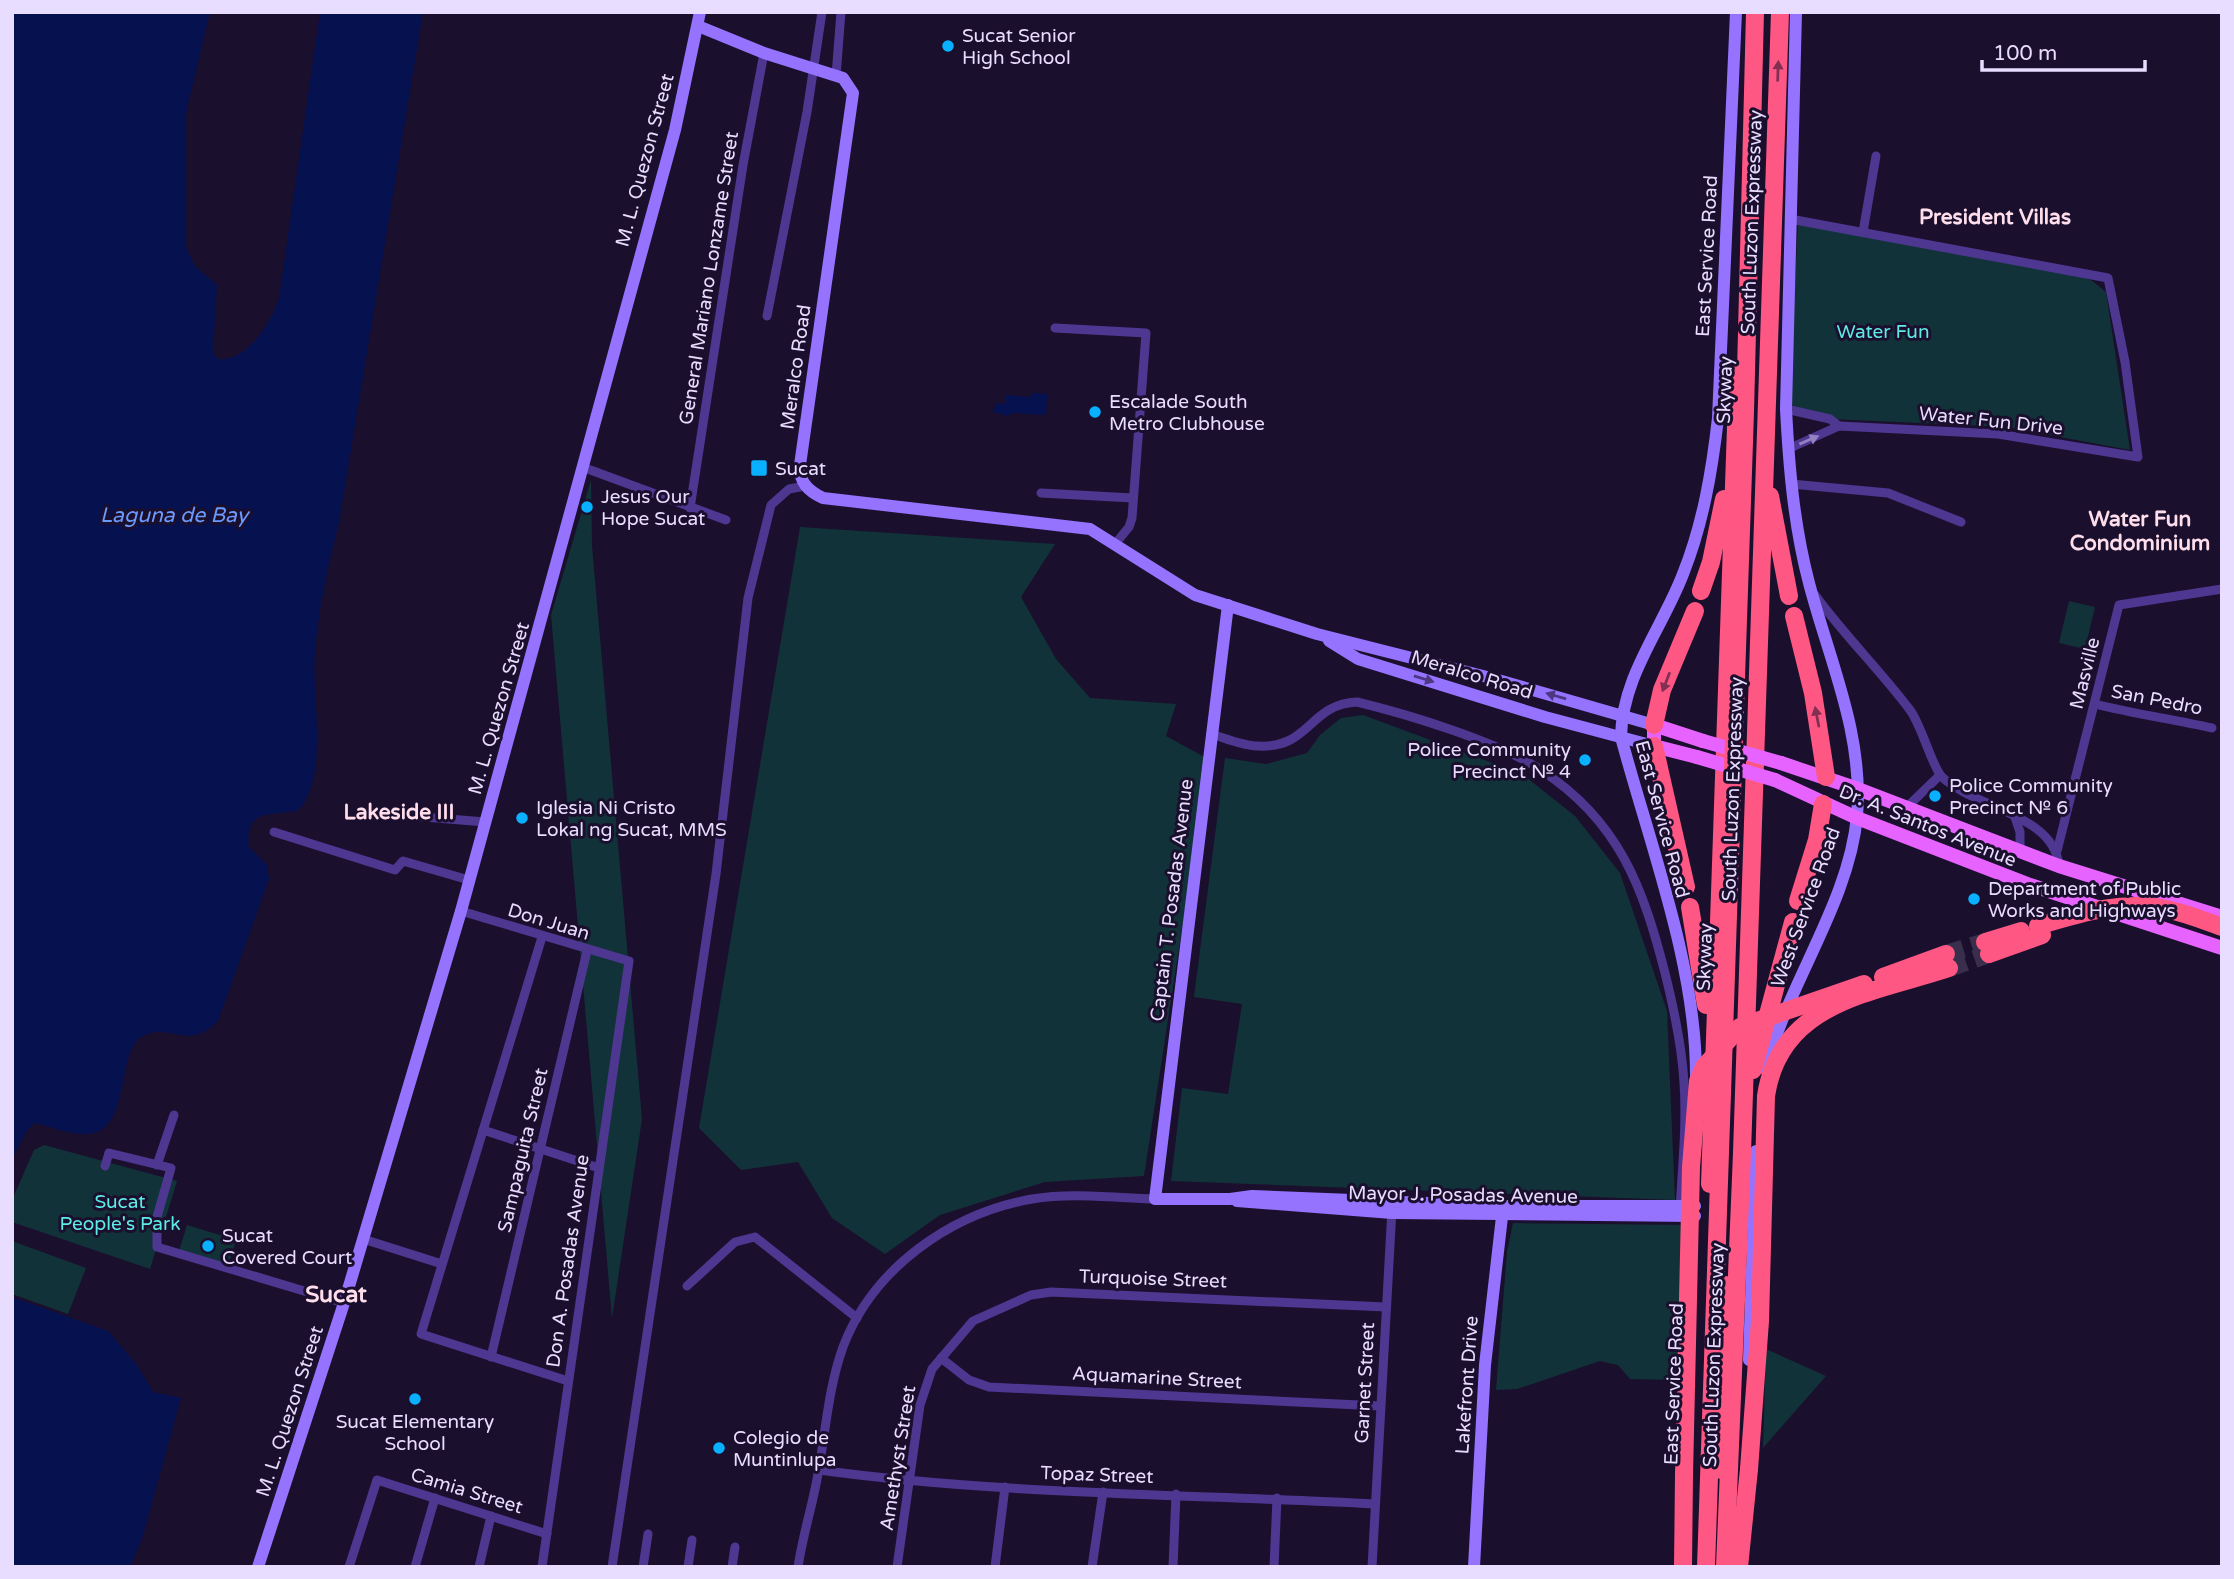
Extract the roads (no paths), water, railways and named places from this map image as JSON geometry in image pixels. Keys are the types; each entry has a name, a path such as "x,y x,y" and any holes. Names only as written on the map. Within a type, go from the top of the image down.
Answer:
{"highway":[{"name":"South Luzon Expressway","path":"1700,1567 1713,1093 1752,12"},
{"name":"Skyway","path":"1706,1567 1745,412 1752,12"},
{"name":"Skyway","path":"1718,1567 1730,1148 1757,413 1765,12"},
{"name":"South Luzon Expressway","path":"1725,1567 1742,1153 1780,12"},
{"path":"1766,408 1769,490 1789,596"},
{"path":"1702,591 1722,512 1736,412"},
{"path":"1654,725 1662,690 1695,611"},
{"path":"1794,616 1813,693 1825,777"},
{"path":"1654,746 1685,887"},
{"path":"1798,901 1817,841 1824,804"},
{"path":"1690,906 1704,979 1713,1093"},
{"path":"2222,927 2169,909 2123,906 2082,912 1987,948 2089,919 2129,912 2169,916 2222,935"},
{"path":"1742,1153 1754,1061 1793,922"},
{"path":"1684,1567 1690,1167 1698,1081 1704,1067 1741,1027 1947,961 1821,1012 1788,1041 1774,1060 1766,1096 1760,1321 1739,1567"}],"main road":[{"name":"M. L. Quezon Street","path":"258,1567 344,1303 461,911 585,468 639,254 675,130 700,12"},
{"name":"East Service Road","path":"1684,1567 1695,1342 1694,1026 1668,908 1621,737 1621,715 1635,672 1669,608 1693,548 1714,460 1736,12"},
{"name":"West Service Road","path":"1745,1567 1758,1107 1772,1047 1838,886 1857,818 1858,789 1847,708 1808,581 1791,484 1788,449 1786,409 1796,12"},
{"path":"698,26 764,53 836,76"},
{"name":"Meralco Road","path":"836,76 848,83 853,93 853,106 806,416 800,475 805,486 823,498 1090,529 1186,590 1230,606 1317,634 1621,715"},
{"name":"Captain T. Posadas Avenue","path":"1158,1199 1230,606"},
{"name":"Meralco Road","path":"1317,634 1359,659 1621,737"},
{"name":"Dr. A. Santos Avenue","path":"1621,715 1825,777 2020,853 2058,859 2222,918"},
{"path":"1654,725 1654,746"},
{"name":"Dr. A. Santos Avenue","path":"1621,737 1775,780 1857,818 2030,886 2222,948"},
{"path":"1824,804 1825,777"},
{"path":"1894,833 1905,809"},
{"path":"1680,1211 1695,1182"},
{"name":"Mayor J. Posadas Avenue","path":"1158,1199 1230,1199 1251,1204 1503,1211 1695,1211"},
{"name":"Lakefront Drive","path":"1474,1567 1485,1365 1503,1211"}],"street":[{"path":"767,316 822,12"},
{"path":"836,76 841,12"},
{"name":"General Mariano Lonzame Street","path":"690,508 743,165 764,53"},
{"path":"1790,219 1863,232 1876,156"},
{"name":"Water Fun Drive","path":"1788,449 1839,426 1998,434 2138,457 2125,362 2108,278 1863,232"},
{"path":"1055,328 1146,333 1129,527 1115,544"},
{"name":"Water Fun Drive","path":"1786,409 1830,419 1839,426"},
{"path":"585,468 726,520"},
{"path":"1791,484 1888,493 1961,522"},
{"path":"612,1567 714,887 748,598 771,505 789,489 805,486"},
{"path":"1041,493 1133,498"},
{"path":"1808,581 1841,628 1911,712 1927,740 1940,775 1971,797 2030,822 2058,859"},
{"name":"Masville","path":"2058,859 2119,605 2222,589"},
{"path":"1215,735 1255,747 1278,745 1296,739 1334,704 1357,702 1515,756 1557,781 1595,816 1624,856 1640,886 1674,1010 1684,1084 1680,1211"},
{"name":"San Pedro","path":"2095,704 2139,716 2152,714 2212,728"},
{"path":"1905,809 1940,775"},
{"path":"412,816 485,822"},
{"path":"2015,817 2021,832 2020,853"},
{"path":"274,832 395,870 403,861 469,880"},
{"name":"Don Juan","path":"461,911 587,951 629,961"},
{"path":"542,937 421,1334 568,1381"},
{"name":"Sampaguita Street","path":"491,1357 587,951"},
{"name":"Don A. Posadas Avenue","path":"542,1567 629,961"},
{"path":"157,1165 174,1115"},
{"path":"483,1130 599,1168"},
{"path":"105,1166 108,1153 171,1168 156,1217 157,1247 344,1303"},
{"name":"Mayor J. Posadas Avenue","path":"798,1567 819,1470 835,1374 857,1318 877,1290 922,1246 967,1219 1033,1199 1158,1199"},
{"name":"Garnet Street","path":"1372,1567 1392,1208"},
{"path":"687,1286 735,1242 755,1237 857,1318"},
{"path":"363,1239 442,1264"},
{"name":"Turquoise Street","path":"941,1358 973,1321 1031,1295 1051,1292 1386,1307"},
{"name":"Aquamarine Street","path":"941,1358 969,1380 989,1387 1380,1406"},
{"name":"Amethyst Street","path":"897,1567 920,1405 928,1378 941,1358"},
{"name":"Topaz Street","path":"819,1470 910,1482 1375,1504"},
{"name":"Camia Street","path":"349,1567 377,1480 547,1534"},
{"path":"995,1567 1005,1487"},
{"path":"1092,1567 1103,1492"},
{"path":"1174,1567 1176,1494"},
{"path":"415,1567 435,1498"},
{"path":"1273,1567 1277,1499"},
{"path":"479,1567 491,1516"},
{"path":"643,1567 648,1534"},
{"path":"688,1567 692,1540"},
{"path":"732,1567 735,1547"}],"water":[{"name":"Laguna de Bay","path":"12,12 210,12 186,113 186,247 195,266 217,285 213,353 218,359 239,354 257,339 279,298 320,12 423,12 339,523 319,618 314,670 317,756 308,794 299,810 263,816 251,825 249,847 267,865 269,879 218,1021 208,1030 189,1036 162,1032 143,1036 134,1044 117,1108 109,1122 98,1132 82,1134 35,1123 27,1130 12,1159"},
{"path":"1032,393 1047,394 1046,415 1012,413 1008,416 993,412 996,403 1006,404 1006,395 1031,397"},
{"path":"12,1297 108,1331 137,1365 153,1392 181,1398 142,1539 130,1567 12,1567"}],"tunnel":[{"path":"1946,954 1985,942"},
{"path":"1949,968 1989,954"}],"place":[{"name":"Sucat Senior High School","path":"948,46"},
{"name":"Escalade South Metro Clubhouse","path":"1095,412"},
{"name":"Sucat","path":"759,468"},
{"name":"Jesus Our Hope Sucat","path":"587,507"},
{"name":"Police Community Precinct № 4","path":"1585,760"},
{"name":"Police Community Precinct № 6","path":"1935,796"},
{"name":"Iglesia Ni Cristo Lokal ng Sucat, MMS","path":"522,818"},
{"name":"Department of Public Works and Highways","path":"1974,899"},
{"name":"Sucat Covered Court","path":"208,1246"},
{"name":"Sucat Elementary School","path":"415,1399"},
{"name":"Colegio de Muntinlupa","path":"719,1448"}],"district":[{"name":"President Villas","path":"1995,217"},
{"name":"Water Fun Condominium","path":"2140,531"},
{"name":"Lakeside III","path":"399,812"},
{"name":"Sucat","path":"336,1294"}],"park label":[{"name":"Water Fun","path":"1883,331"},
{"name":"Sucat People's Park","path":"120,1212"}]}
